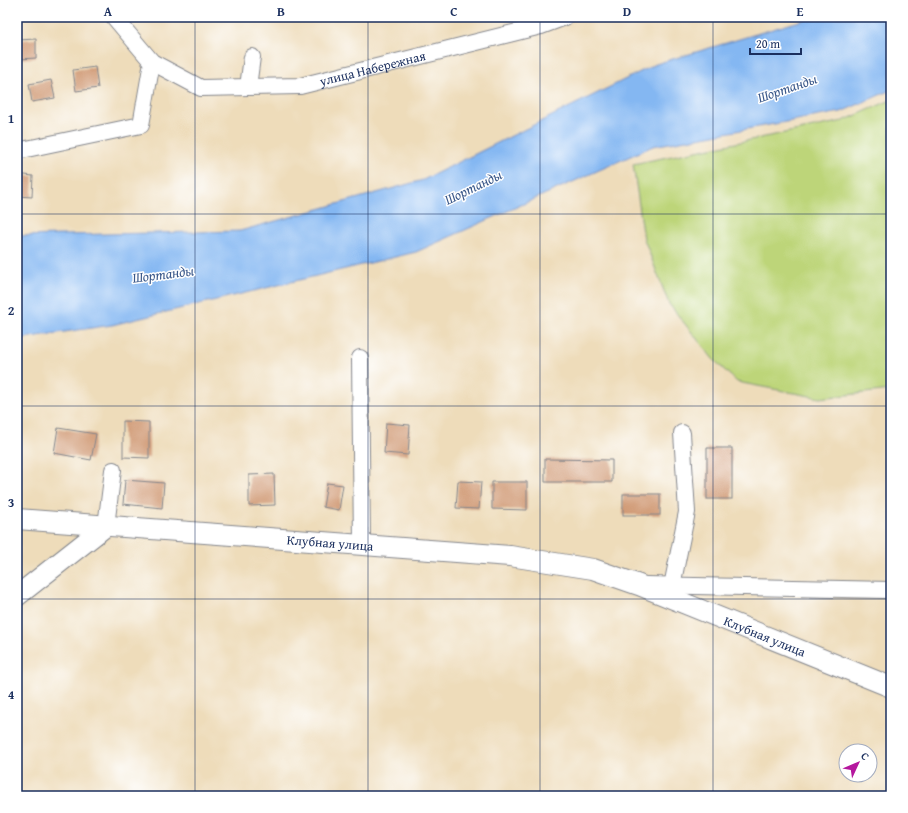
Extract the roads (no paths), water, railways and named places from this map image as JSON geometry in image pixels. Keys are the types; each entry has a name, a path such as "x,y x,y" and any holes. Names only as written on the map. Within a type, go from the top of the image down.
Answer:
{"street":[{"path":"17,151 142,125 152,62 114,17"},
{"name":"улица Набережная","path":"152,62 201,88 300,86 541,26 565,17"},
{"path":"248,87 252,57"},
{"path":"360,358 362,544"},
{"path":"672,586 688,512 682,433"},
{"path":"17,596 106,526 113,470"},
{"name":"Клубная улица","path":"17,519 510,556 592,569 639,585 891,687"},
{"name":"Клубная улица","path":"639,585 891,590"}],"water":[{"name":"Шортанды","path":"813,17 891,17 891,90 841,112 653,146 416,252 112,325 17,339 17,236 240,231 423,180 656,64"}]}
